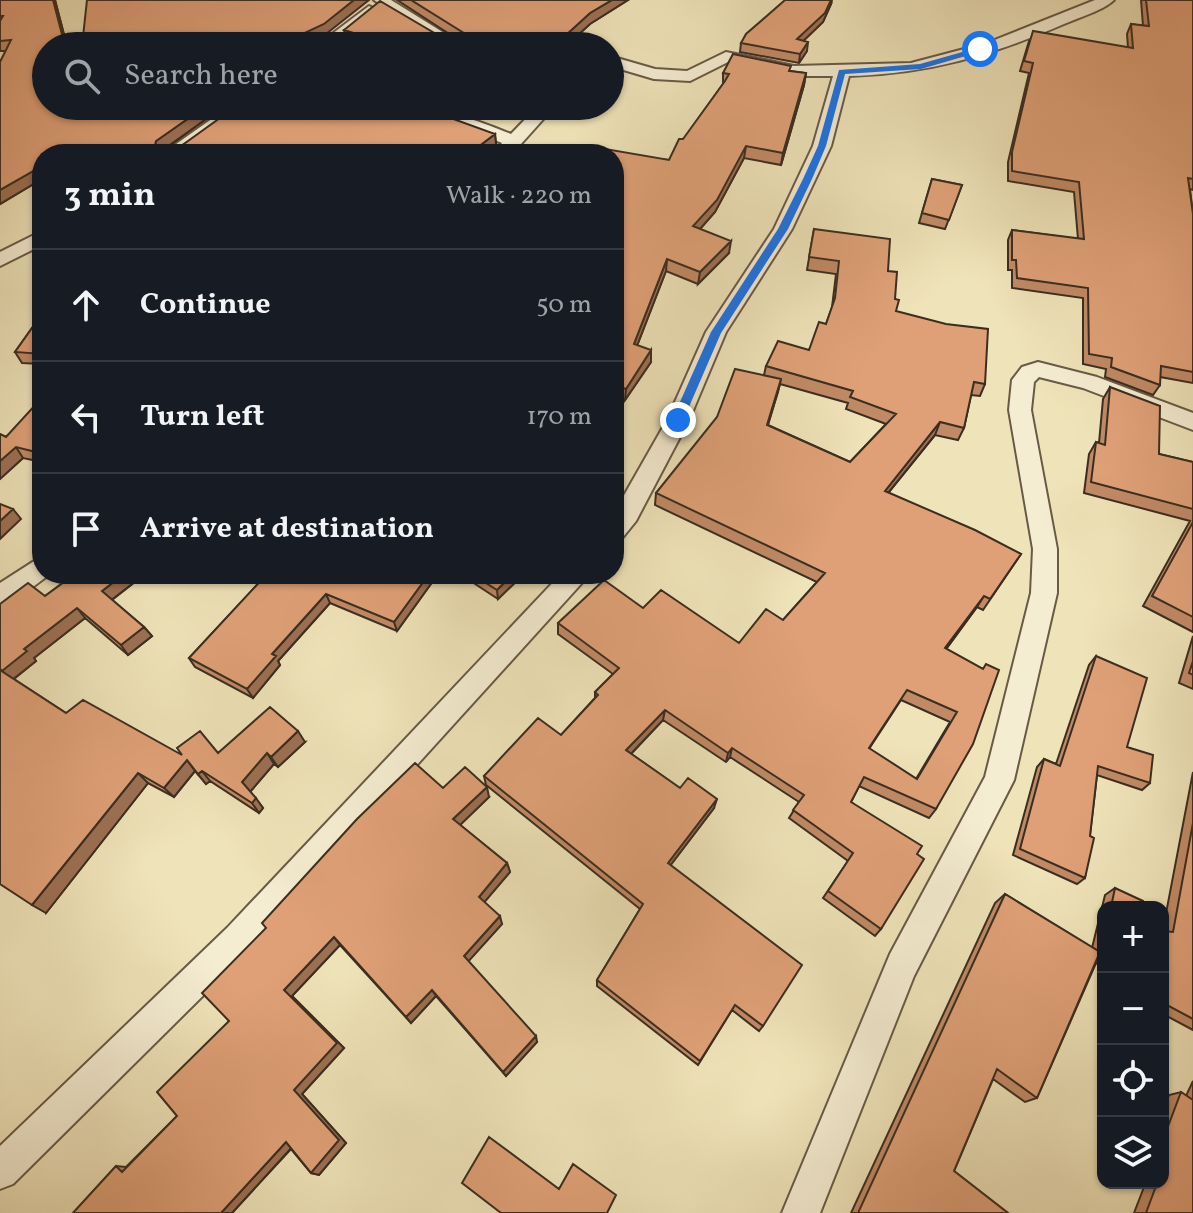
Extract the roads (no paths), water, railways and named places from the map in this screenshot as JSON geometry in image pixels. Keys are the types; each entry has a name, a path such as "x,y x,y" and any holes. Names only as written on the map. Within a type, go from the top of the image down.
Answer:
{"street":[{"path":"342,32 382,0 434,32"},
{"path":"624,65 654,74 690,76 726,57 794,71 895,70 940,62 1034,30 1107,0"},
{"path":"624,518 678,420 716,332 783,229 822,146 842,71"},
{"path":"186,144 221,120"},
{"path":"449,120 499,144"},
{"path":"511,144 534,120"},
{"path":"0,260 32,242"},
{"path":"801,1213 902,966 999,780 1044,593 1045,549 1020,410 1023,380 1038,369 1089,382 1193,422"},
{"path":"0,597 32,573"},
{"path":"0,1171 238,939 568,584"}]}
